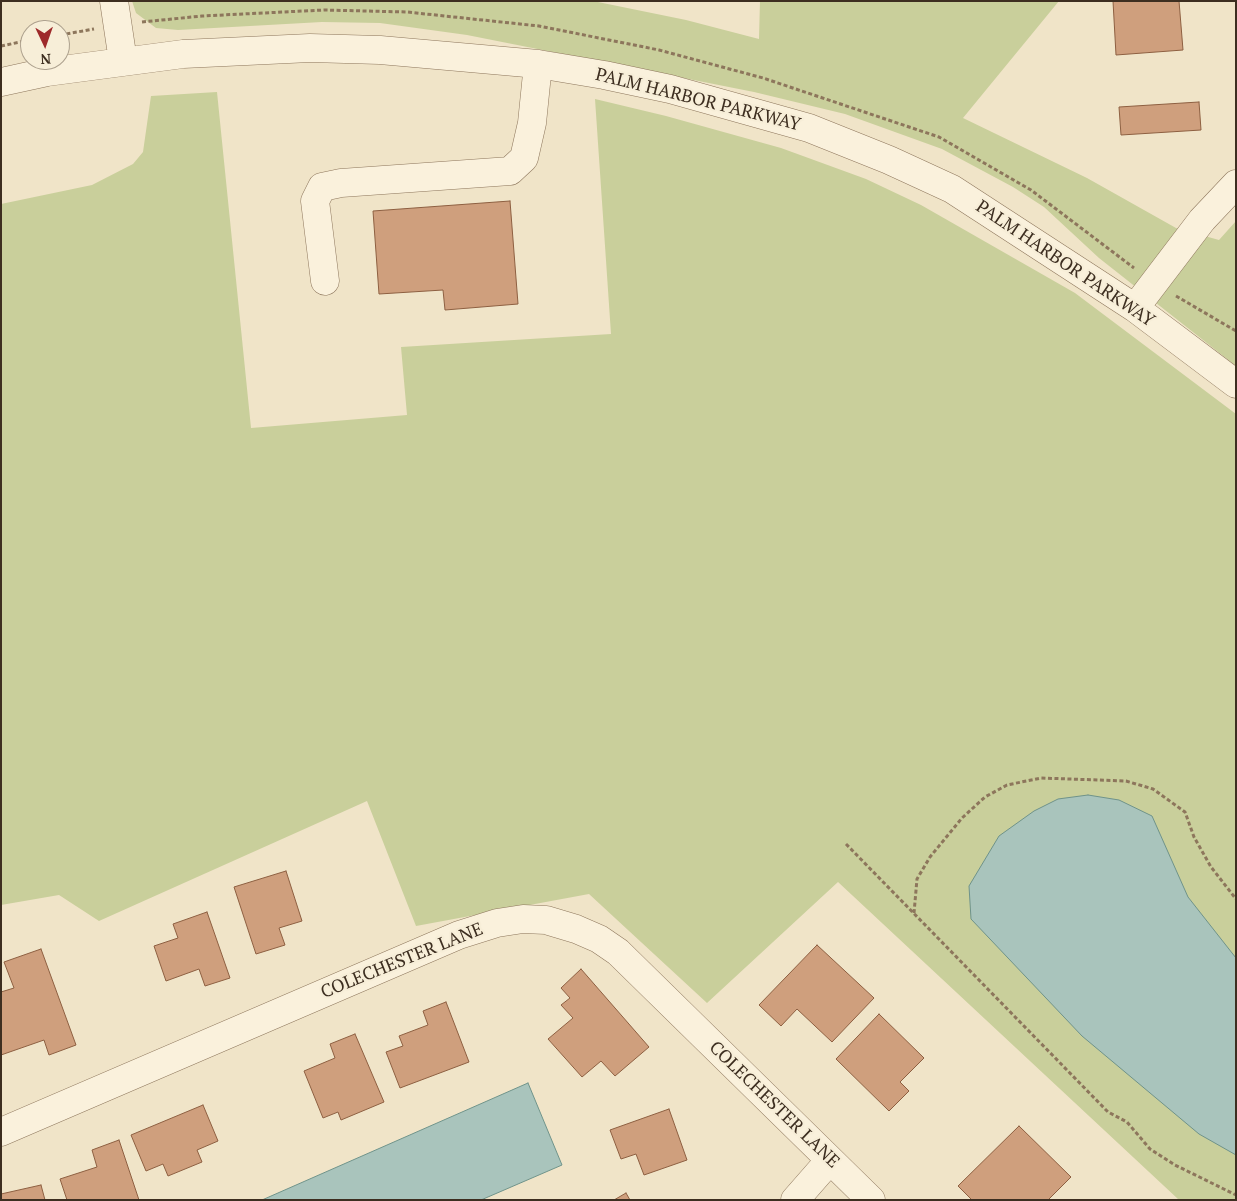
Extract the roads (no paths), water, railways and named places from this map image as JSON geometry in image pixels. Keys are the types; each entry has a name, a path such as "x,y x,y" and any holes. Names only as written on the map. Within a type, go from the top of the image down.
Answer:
{"street":[{"path":"114,1 123,61"},
{"name":"PALM HARBOR PARKWAY","path":"1,82 123,61 183,54 310,48 389,50 538,64 604,75 742,108 809,128 889,160 952,189 1134,308 1236,384"},
{"path":"325,281 315,201 322,187 341,183 510,171 524,158 532,123 538,64"},
{"path":"1134,308 1202,220 1236,184"},
{"name":"COLECHESTER LANE","path":"1,1132 459,935 497,922 523,919 546,920 576,929 599,939 618,952 871,1200"},
{"path":"795,1200 830,1160"}],"water":[{"path":"1088,795 1119,800 1152,816 1188,897 1236,958 1236,1155 1199,1134 1082,1036 971,919 969,886 999,836 1034,811 1058,799"},
{"path":"528,1083 562,1165 481,1200 262,1200"}]}
